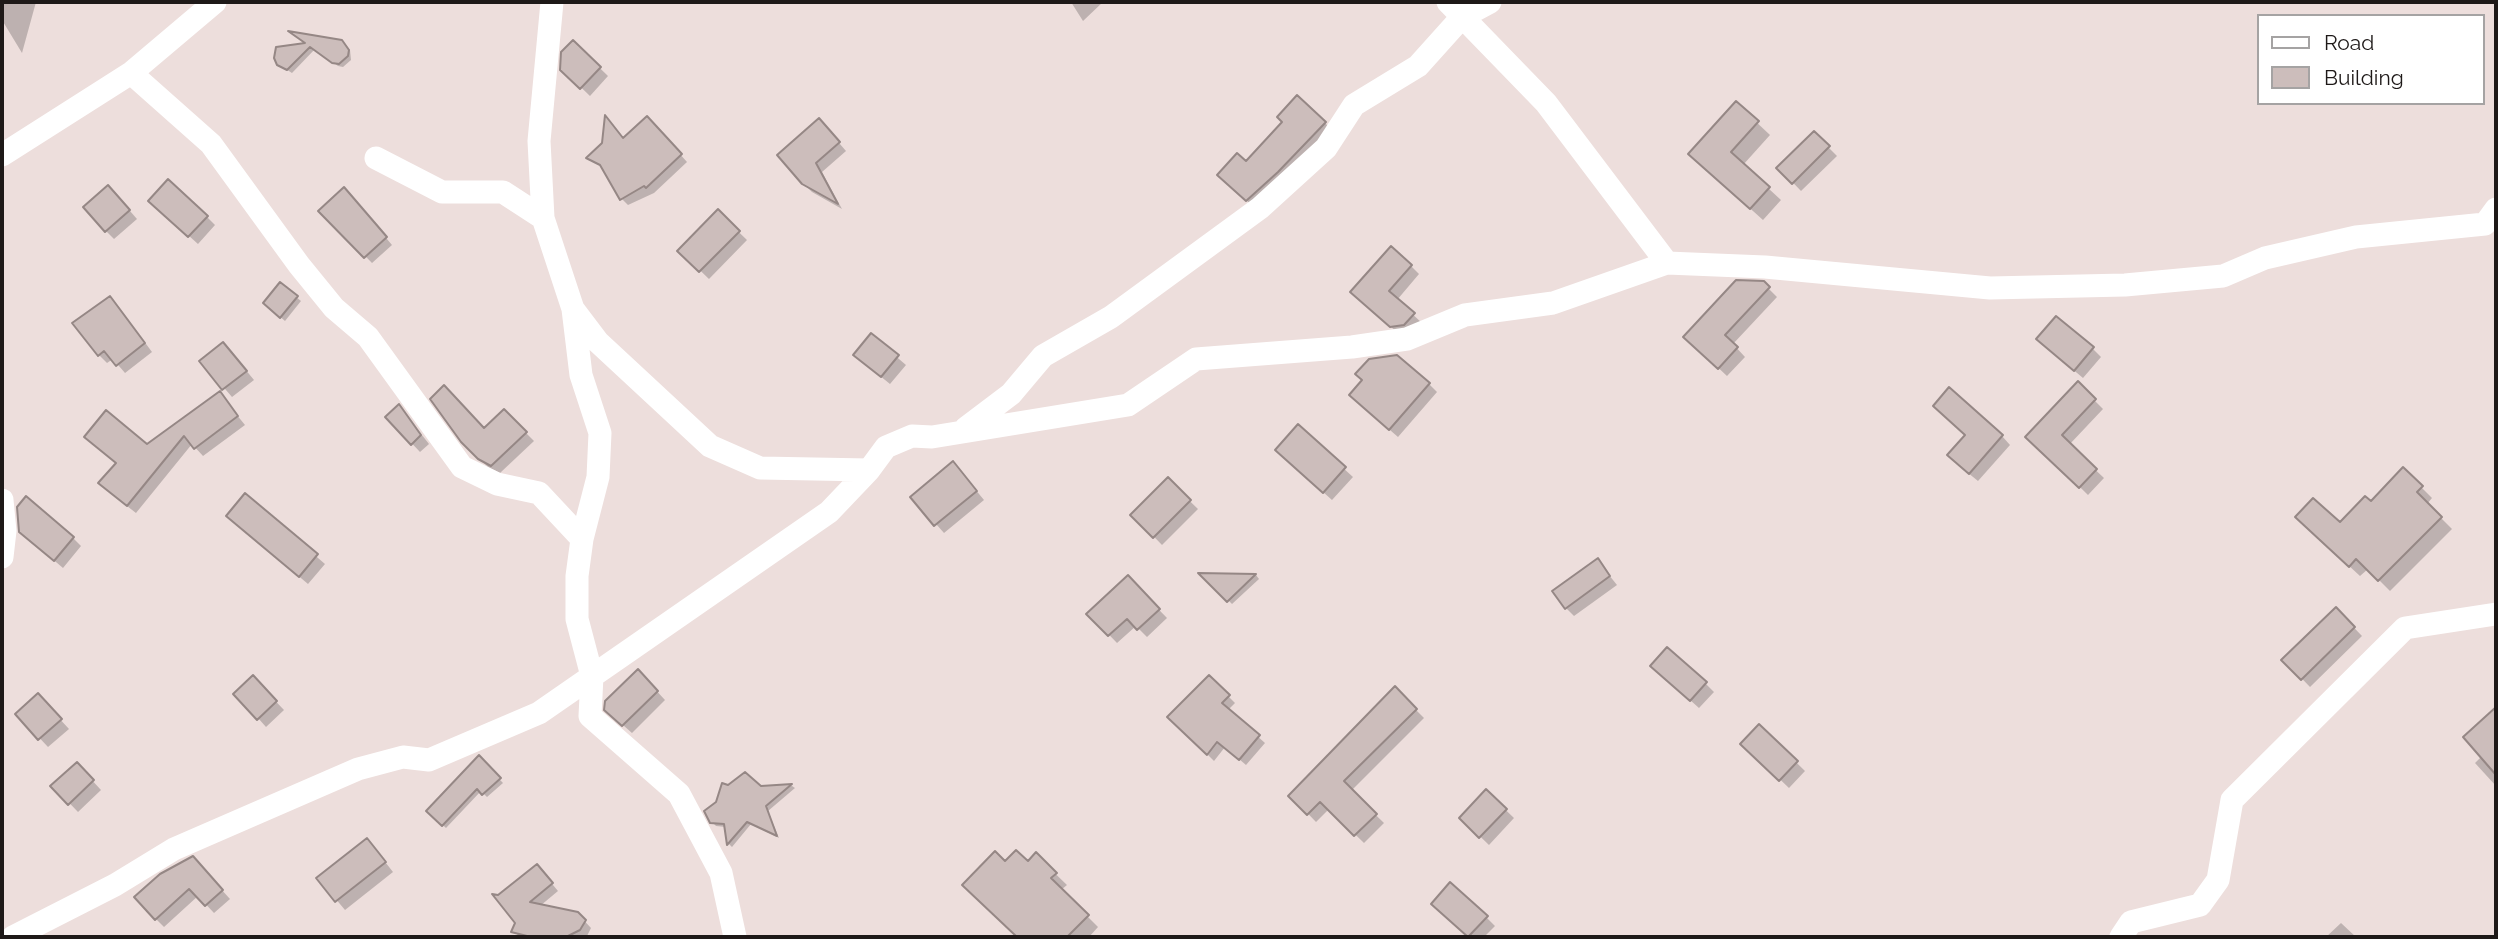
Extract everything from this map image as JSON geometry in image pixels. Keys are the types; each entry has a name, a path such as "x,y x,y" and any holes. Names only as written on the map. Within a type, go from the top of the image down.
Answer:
{"street":[{"path":"2,155 131,73 215,2"},
{"path":"552,2 539,141 543,218 573,309 581,374 600,433 598,477 582,539 577,576 577,619 592,676 590,716 679,794 721,873 734,937"},
{"path":"964,430 1011,394 1043,356 1111,317 1261,208 1326,148 1354,106 1418,66 1455,9 1490,2"},
{"path":"1455,9 1546,103 1667,262"},
{"path":"131,73 211,144 299,265 334,308 368,337 462,467 497,484 539,493 582,539"},
{"path":"376,158 442,192 503,192 543,218"},
{"path":"13,937 115,885 174,849 358,769 403,757 429,760 539,713 829,512 869,470 886,447 912,436 932,437 1128,405 1196,359 1352,347 1407,339 1465,315 1553,303 1667,262 1765,267 1990,288 2124,285 2223,276 2265,258 2356,237 2484,224 2496,209"},
{"path":"573,309 598,342 710,446 760,468 869,470"},
{"path":"2,500 5,531 2,557"},
{"path":"2121,937 2131,922 2200,905 2218,880 2232,800 2405,628 2496,614"}],"building":[{"path":"288,31 342,40 349,50 348,56 339,64 332,63 310,47 287,70 277,65 274,58 276,47 305,43"},
{"path":"573,40 601,67 580,89 560,70 561,52"},
{"path":"1297,95 1326,122 1246,201 1217,175 1237,153 1246,161 1282,122 1277,117"},
{"path":"1736,101 1759,121 1731,152 1770,187 1750,209 1688,154"},
{"path":"605,115 623,138 647,116 682,154 646,188 644,186 620,200 600,165 586,158 602,143"},
{"path":"819,118 840,142 816,163 838,204 802,184 777,155"},
{"path":"1814,131 1830,146 1792,184 1776,168"},
{"path":"168,179 208,216 188,237 148,201"},
{"path":"108,185 130,210 105,232 83,207"},
{"path":"344,187 387,237 364,258 318,211"},
{"path":"718,209 740,231 699,272 677,251"},
{"path":"1391,246 1412,265 1389,291 1415,313 1404,325 1390,327 1350,292"},
{"path":"1736,280 1764,281 1770,287 1725,335 1738,347 1718,369 1683,337"},
{"path":"280,282 298,296 280,318 263,303"},
{"path":"110,296 145,343 116,366 104,351 98,356 72,323"},
{"path":"2056,316 2094,347 2074,371 2036,339"},
{"path":"871,333 899,355 881,377 853,355"},
{"path":"223,342 247,371 222,390 199,361"},
{"path":"1397,355 1430,383 1389,430 1349,395 1362,380 1355,374 1369,359"},
{"path":"2078,381 2096,399 2062,435 2097,469 2079,488 2025,437"},
{"path":"444,385 484,428 504,409 527,432 491,466 478,459 461,442 430,399"},
{"path":"1949,387 2003,435 1969,474 1947,455 1965,435 1933,406"},
{"path":"220,391 238,416 194,449 184,436 127,506 98,483 116,463 84,437 106,410 147,444"},
{"path":"399,404 421,435 411,445 385,417"},
{"path":"1298,424 1346,467 1323,493 1275,450"},
{"path":"953,461 977,491 934,526 910,497"},
{"path":"2403,467 2423,486 2417,492 2442,517 2378,581 2356,559 2349,567 2295,517 2313,498 2340,522 2365,496 2371,501"},
{"path":"1168,477 1191,500 1153,538 1130,515"},
{"path":"245,493 318,554 299,577 226,516"},
{"path":"26,496 74,537 54,561 19,532 17,507"},
{"path":"1598,558 1610,576 1565,609 1552,591"},
{"path":"1198,573 1256,574 1227,602"},
{"path":"1128,575 1160,609 1137,630 1127,619 1108,636 1086,614"},
{"path":"2336,607 2355,627 2301,680 2281,660"},
{"path":"1667,647 1707,682 1690,701 1650,666"},
{"path":"638,669 658,691 622,726 604,710 605,701"},
{"path":"253,675 277,701 257,720 233,694"},
{"path":"1209,675 1230,695 1222,703 1260,735 1239,760 1217,742 1207,755 1167,717"},
{"path":"1395,686 1417,709 1344,781 1377,814 1354,836 1320,802 1307,815 1288,796"},
{"path":"38,693 62,719 38,740 15,714"},
{"path":"2496,707 2496,775 2463,737"},
{"path":"1759,724 1798,761 1779,781 1740,744"},
{"path":"479,755 501,778 482,795 477,789 442,826 426,811"},
{"path":"77,762 94,780 68,805 50,786"},
{"path":"745,772 761,786 792,784 766,806 777,836 747,822 727,845 724,824 710,823 704,811 716,802 722,783 728,785"},
{"path":"1486,789 1507,809 1479,838 1459,818"},
{"path":"367,838 386,862 335,902 316,878"},
{"path":"1016,850 1028,861 1036,852 1057,873 1051,878 1089,915 1067,937 1017,937 962,885 995,851 1005,861"},
{"path":"193,856 223,890 205,906 189,889 155,920 134,897 160,874"},
{"path":"537,864 553,883 530,902 578,912 586,920 580,930 566,937 531,937 511,932 515,923 492,894 498,895"},
{"path":"1450,882 1488,916 1468,937 1431,904"}]}
